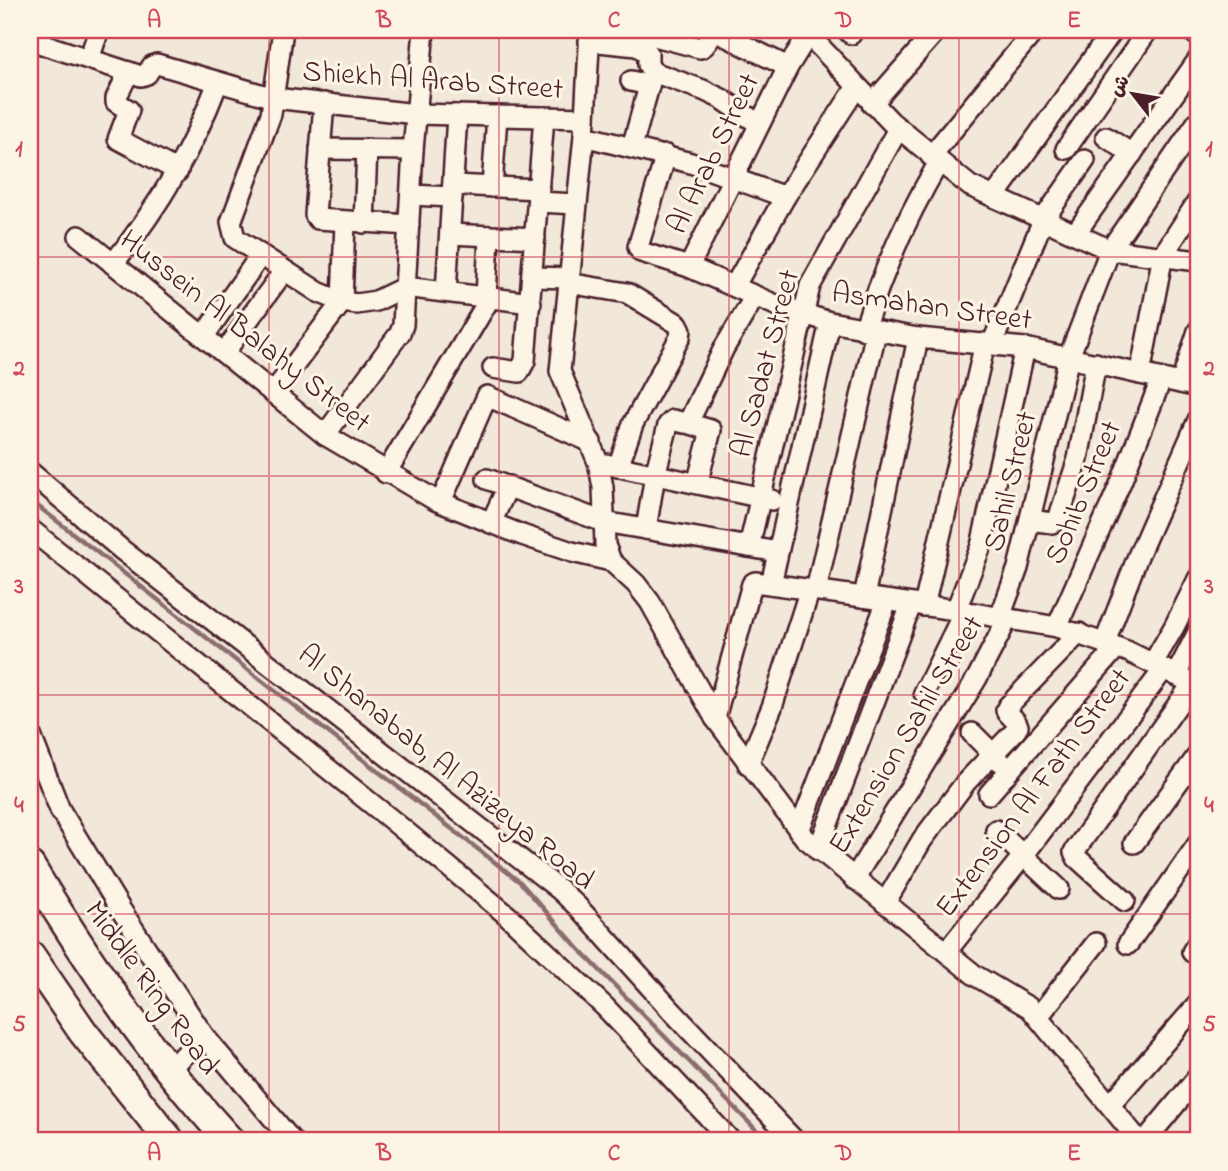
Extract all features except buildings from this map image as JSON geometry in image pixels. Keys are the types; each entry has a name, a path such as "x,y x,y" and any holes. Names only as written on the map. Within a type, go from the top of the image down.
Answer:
{"highway":[{"name":"Middle Ring Road","path":"30,866 73,937 120,1004 169,1070 230,1141"},
{"path":"30,955 83,1032 170,1141"}],"street":[{"path":"89,59 99,30"},
{"path":"283,30 271,114 231,222 235,238 318,292 342,302 357,304 376,301 405,287 531,303"},
{"path":"325,435 400,333 404,317 413,150 424,30"},
{"path":"872,104 937,30"},
{"path":"748,764 772,707 813,590 870,331 895,243 935,159 1035,30"},
{"path":"994,197 1113,30"},
{"path":"1066,149 1148,30"},
{"path":"788,67 733,34 715,32 704,47 700,48 642,37 589,35 584,127 560,371 592,442 598,462 603,487 605,545 611,561 636,584 650,602 715,718 799,831 853,879 976,976 1030,1008 1139,1141"},
{"path":"810,32 872,104 898,129 970,186 1110,250 1198,261"},
{"name":"Al Arab Street","path":"689,267 788,67 810,32"},
{"path":"632,147 648,65 648,53 642,37"},
{"path":"42,44 129,72 116,98 116,102 129,110 118,139 178,171"},
{"path":"1074,234 1198,60"},
{"name":"Shiekh Al Arab Street","path":"129,72 145,76 152,66 157,64 274,98 416,114 544,117 584,127 632,147 666,155 785,197"},
{"path":"644,79 722,99 759,124"},
{"path":"113,264 153,212 178,171 196,137 218,82"},
{"path":"736,285 785,197 856,88"},
{"path":"324,103 316,215 321,221 409,225"},
{"path":"446,292 457,115"},
{"path":"492,187 497,116"},
{"path":"494,368 519,372 523,367 531,303 544,117"},
{"name":"Sahil Street","path":"1004,617 1069,357 1110,250 1198,121"},
{"name":"Al Sadat Street","path":"749,547 815,273 898,129"},
{"path":"1106,137 1132,154"},
{"path":"320,149 413,150"},
{"path":"273,393 342,302 367,149"},
{"name":"Asmahan Street","path":"666,155 638,250 830,322 918,338 1025,348 1180,383"},
{"path":"818,850 917,605 988,344 1044,220 1085,160"},
{"path":"411,195 492,187 576,204"},
{"path":"1140,374 1163,255 1198,201"},
{"path":"450,234 536,237"},
{"name":"Hussein Al Balahy Street","path":"79,236 325,435 386,473 441,502 491,523 572,552 611,561"},
{"path":"386,473 488,298 489,236"},
{"path":"204,336 260,256"},
{"path":"224,353 284,271"},
{"path":"533,277 627,293 678,324 681,330 680,337 633,424 618,467"},
{"path":"687,423 724,348 755,296"},
{"path":"771,584 830,322"},
{"name":"Sohib Street","path":"1057,627 1121,482 1180,383 1198,331"},
{"path":"864,597 918,338"},
{"path":"925,693 960,611 981,546 1025,348"},
{"path":"1030,520 1056,523 1078,459 1096,363"},
{"path":"441,502 487,396 592,442"},
{"path":"989,794 1111,644 1143,544 1198,419"},
{"path":"646,529 655,475 668,425 673,420 711,430 697,484"},
{"path":"1046,454 1078,459"},
{"path":"598,462 788,503"},
{"name":"Al Shanabab, Al Azizeya Road","path":"30,472 122,550 560,890 795,1141"},
{"path":"487,479 604,522 778,552"},
{"path":"491,523 508,486"},
{"path":"30,529 507,915 605,1007 731,1141"},
{"path":"715,718 752,584 755,582 1057,627 1111,644 1177,675"},
{"path":"1177,675 1197,586"},
{"path":"799,831 887,601"},
{"name":"Extension Sahil Street","path":"853,879 977,678 1004,617"},
{"path":"1125,901 1077,858 1074,852 1177,675 1198,632"},
{"path":"885,903 922,840 966,782 1018,726 1006,710 1008,706 1079,633"},
{"name":"Extension Al Fath Street","path":"946,952 1023,856 1177,675"},
{"path":"30,733 50,788 72,832 204,1037 292,1141"},
{"path":"972,733 1010,770"},
{"path":"1134,843 1198,755"},
{"path":"996,830 1059,889"},
{"path":"1128,944 1198,844"},
{"path":"1038,1017 1097,943"},
{"path":"1111,1104 1198,1004"},
{"path":"169,1070 204,1037"},
{"path":"1145,1141 1198,1077"}],"waterway":[{"path":"30,500 520,882 579,949 767,1141"}]}
